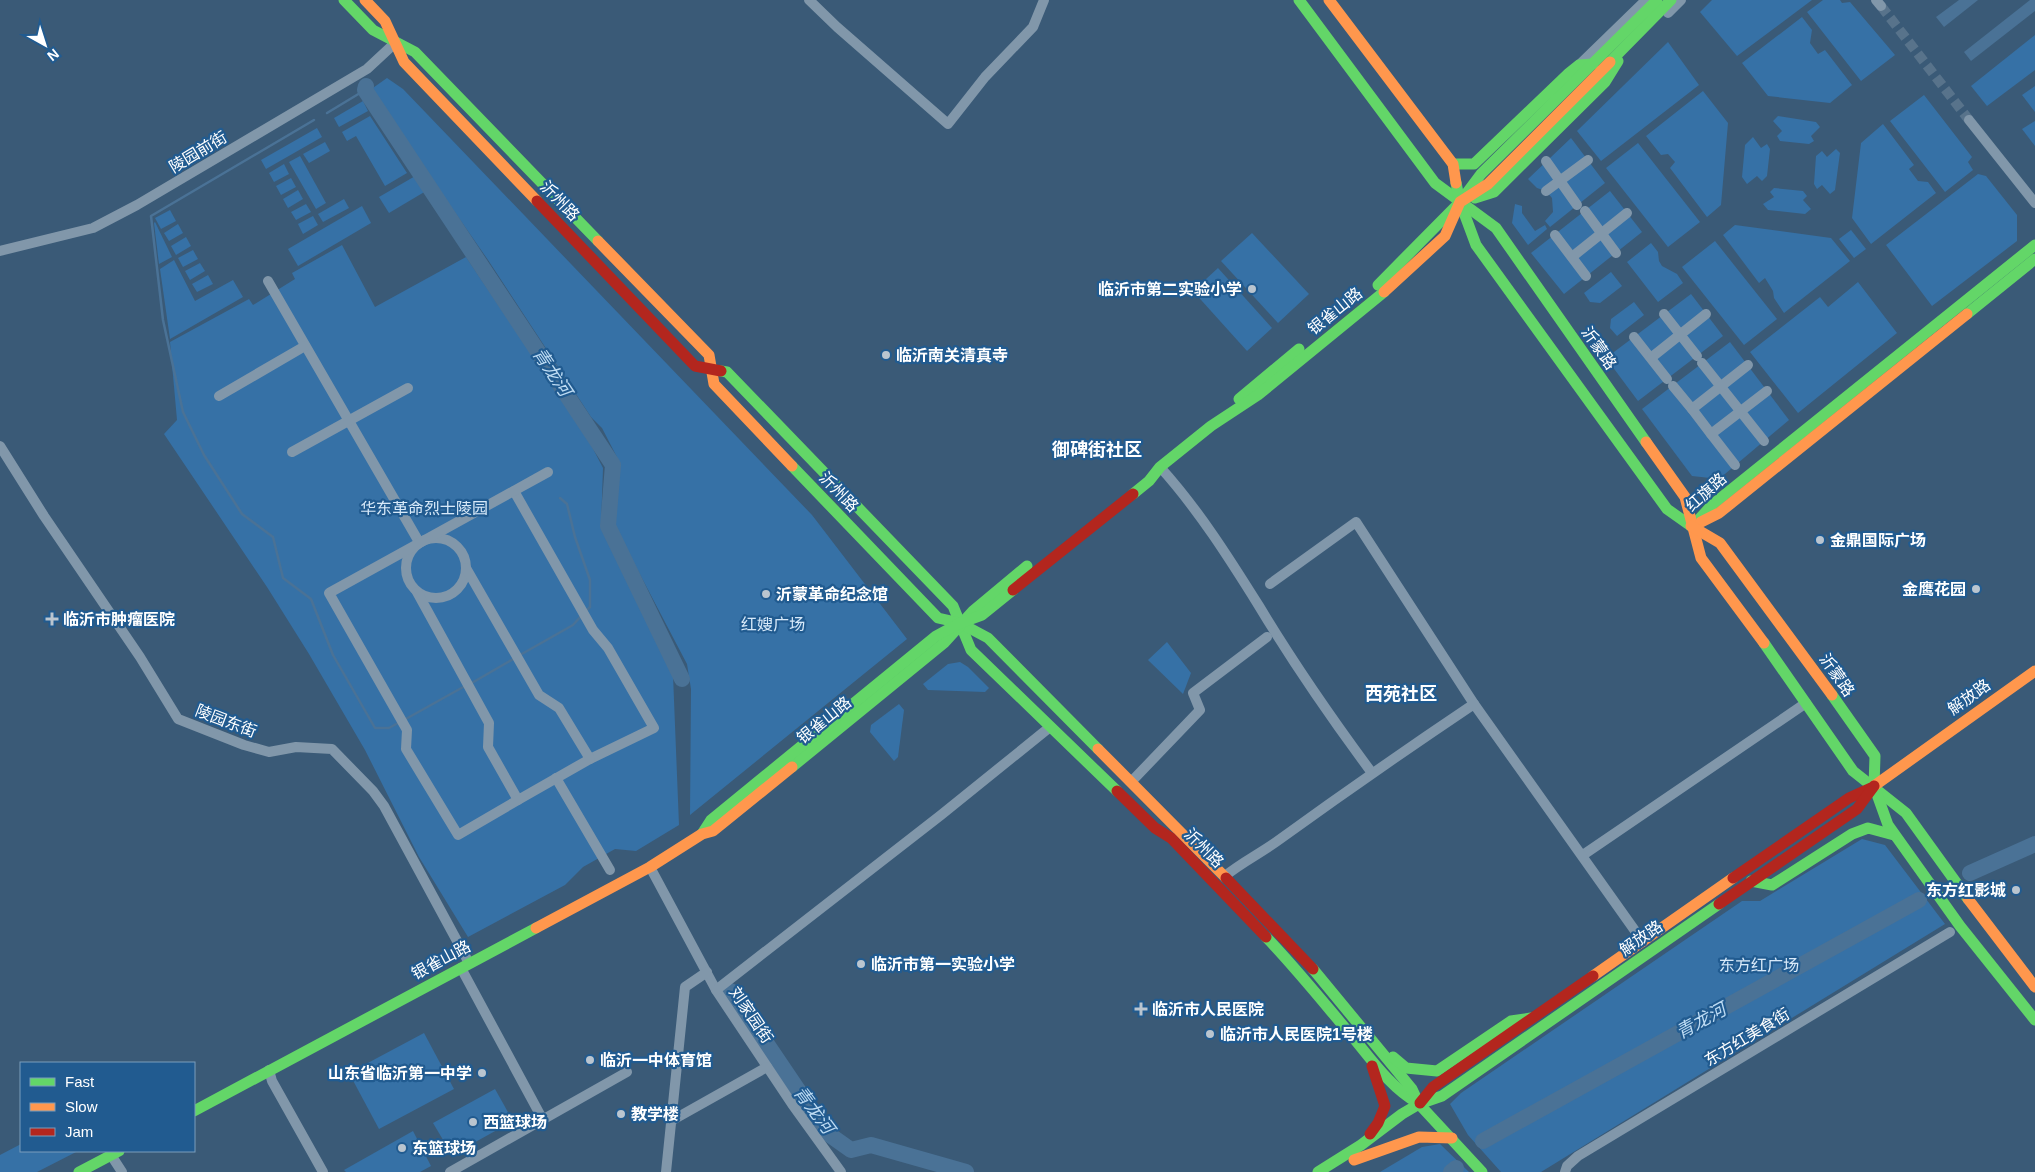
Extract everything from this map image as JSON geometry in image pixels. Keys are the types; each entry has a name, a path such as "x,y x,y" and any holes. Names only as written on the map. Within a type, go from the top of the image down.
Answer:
{"main road":[{"name":"沂州路","path":"344,0 373,30 415,52 709,354 714,384 938,618 960,623 988,638 1225,876 1299,953 1375,1042 1412,1088 1419,1104"},
{"name":"沂州路","path":"365,0 385,21 404,62 695,366 727,372 953,606 971,650 1155,828 1171,838 1206,873 1291,963 1368,1058 1404,1095 1419,1104 1478,1168"},
{"name":"沂蒙路","path":"1299,0 1435,183 1496,228 1685,497 1700,558 1806,702 1853,771 1906,813 1961,890 2035,987"},
{"name":"沂蒙路","path":"1329,0 1452,164 1460,202 1476,245 1667,509 1692,527 1720,543 1864,740 1874,756 1874,786 1888,825 1894,835 1960,926 2035,1020"},
{"name":"银雀山路","path":"195,1109 650,867 702,834 711,820 936,636 982,614 1149,481 1160,467 1211,426 1252,387 1387,278 1460,202 1481,174 1657,0"},
{"name":"银雀山路","path":"1460,202 1488,184 1670,0"},
{"path":"1460,202 1494,192 1605,82 1629,41"},
{"path":"1452,164 1474,164 1569,73 1579,65 1593,64"},
{"name":"红旗路","path":"1692,527 1712,505 2035,245"},
{"name":"红旗路","path":"1692,527 1718,513 2035,259"},
{"name":"解放路","path":"1318,1172 1402,1114 1419,1104 1442,1096 1857,809 1874,786 1900,758 1936,733 1956,726 2035,671"},
{"name":"解放路","path":"1336,1172 1407,1120 1433,1087 1535,1018 1849,798 1909,771 2035,682"},
{"path":"1751,881 1772,885 1852,834 1868,828 1894,835"},
{"path":"1375,1042 1406,1068 1437,1071 1511,1021 1535,1018"},
{"path":"1361,1144 1378,1123 1385,1106 1380,1084 1368,1058"},
{"path":"1354,1160 1419,1137 1452,1138"},
{"path":"79,1172 115,1153"}],"street":[{"path":"809,0 837,27 948,124 985,76 1033,27 1044,0"},
{"path":"1579,65 1646,0"},
{"path":"1605,82 1624,56 1681,0"},
{"name":"陵园前街","path":"0,251 93,228 137,205 368,69 395,43"},
{"path":"1969,120 2035,203"},
{"path":"1546,191 1588,160"},
{"path":"1546,161 1616,253"},
{"path":"1572,257 1627,213"},
{"path":"1555,235 1586,276"},
{"path":"268,281 419,542"},
{"path":"1664,314 1764,441"},
{"path":"1652,357 1706,314"},
{"path":"1634,337 1652,357 1735,465"},
{"path":"219,396 305,346"},
{"path":"1692,409 1748,365"},
{"path":"292,452 408,388"},
{"path":"1711,434 1767,391"},
{"name":"陵园东街","path":"0,446 44,516 140,657 178,719 244,745 269,752 296,747 332,750 373,791 384,806 543,1120"},
{"path":"1160,467 1202,519 1254,596 1327,712 1372,773"},
{"path":"514,490 588,620 608,648 654,728 590,759 458,835 406,748 408,730 329,593 419,542 514,490 548,472"},
{"path":"1270,584 1356,522 1474,704 1643,942"},
{"path":"518,800 488,747 489,723 406,575 405,565 408,556 419,542 429,538 447,540 461,551 466,568 539,696 558,708 590,759"},
{"path":"417,592 435,598 453,592 460,586 466,568"},
{"path":"1130,782 1200,710 1194,692 1267,637"},
{"path":"1583,855 1806,702"},
{"path":"1225,876 1239,864 1257,856 1372,773 1474,704"},
{"path":"716,990 1050,727"},
{"path":"556,778 610,870"},
{"name":"刘家园街","path":"650,867 716,990 841,1172"},
{"name":"东方红美食街","path":"1565,1172 1567,1166 1578,1156 1950,932"},
{"path":"666,1172 685,987 707,972"},
{"path":"671,1121 768,1067"},
{"path":"269,1070 272,1081 323,1172"},
{"path":"450,1172 627,1072"},
{"path":"115,1153 122,1172"}],"green space":[{"path":"1712,0 1812,0 1737,56 1700,12"},
{"path":"1823,0 1840,0 1842,3 1850,2 1895,55 1861,81 1807,12"},
{"path":"1802,17 1812,30 1810,43 1818,54 1825,50 1852,85 1830,103 1768,96 1742,63"},
{"path":"2035,35 2035,70 1987,106 1971,86"},
{"path":"1668,42 1699,85 1601,161 1577,131"},
{"name":"红嫂广场","path":"387,78 403,89 812,515 907,639 690,815 691,689 687,664 614,525 620,463 602,428 591,417 488,260 370,90"},
{"path":"2035,86 2035,112 2022,95"},
{"path":"1703,91 1728,123 1721,205 1707,217 1670,168 1675,162 1668,154 1661,155 1646,136"},
{"path":"1924,95 1972,157 1968,162 1973,170 1945,192 1890,121"},
{"path":"363,101 368,111 339,127 334,118"},
{"path":"370,116 407,173 385,186 356,136 347,141 342,132"},
{"path":"1778,116 1816,122 1820,127 1811,136 1814,141 1809,144 1780,141 1777,136 1782,131 1773,121"},
{"path":"2035,121 2035,146 2022,129"},
{"path":"1883,124 1914,165 1909,169 1918,181 1928,182 1936,193 1871,244 1852,218 1861,143"},
{"path":"317,128 322,137 266,169 261,160"},
{"path":"1753,137 1761,148 1767,144 1770,149 1767,176 1762,181 1757,176 1747,184 1742,177 1745,145"},
{"path":"1571,138 1605,183 1550,227 1545,221 1553,212 1552,198 1546,191 1537,188 1528,179"},
{"path":"325,142 330,151 309,163 303,154"},
{"path":"1638,143 1700,222 1668,247 1606,168"},
{"path":"1836,149 1840,153 1835,190 1830,194 1822,185 1817,189 1814,184 1816,156 1822,151 1827,157"},
{"path":"300,156 326,203 316,209 289,162"},
{"path":"284,164 289,174 274,182 269,173"},
{"path":"1978,174 1986,176 2017,215 2017,241 1932,306 1886,245"},
{"path":"417,175 426,191 389,213 379,197"},
{"path":"291,178 296,187 281,195 276,186"},
{"path":"1774,188 1803,191 1807,196 1803,200 1811,209 1805,214 1768,210 1763,204 1774,197 1770,192"},
{"path":"298,190 303,199 288,208 283,199"},
{"path":"1610,191 1642,232 1564,294 1531,253"},
{"path":"344,199 349,208 323,222 318,214"},
{"path":"306,204 311,212 296,220 291,212"},
{"path":"1515,204 1522,206 1522,213 1535,231 1545,225 1547,229 1528,245 1512,223"},
{"path":"362,206 371,223 298,266 288,249"},
{"path":"170,210 176,221 161,229 155,218"},
{"path":"313,216 318,225 303,234 298,224"},
{"path":"154,223 172,257 159,264"},
{"path":"178,224 183,233 169,241 164,233"},
{"path":"1735,225 1831,238 1850,261 1784,313 1774,298 1773,291 1765,278 1759,283 1723,235"},
{"path":"1851,230 1866,249 1854,258 1839,239"},
{"path":"1252,233 1309,294 1278,323 1221,261"},
{"path":"186,237 191,246 176,255 171,246"},
{"path":"1715,241 1777,319 1744,345 1682,267"},
{"path":"1651,243 1658,252 1659,261 1662,266 1677,274 1683,283 1658,302 1627,262"},
{"name":"华东革命烈士陵园","path":"342,245 375,307 466,257 587,437 603,468 601,527 673,675 679,825 636,851 615,849 583,867 565,885 468,937 419,857 365,750 309,654 267,587 164,434 177,420 170,342 249,299 253,305 295,279 292,273"},
{"path":"193,250 198,259 183,267 178,258"},
{"path":"174,260 195,301 233,280 243,297 170,339 160,269"},
{"path":"200,263 205,271 190,280 185,271"},
{"path":"1218,268 1272,328 1247,351 1193,291"},
{"path":"1611,272 1622,286 1600,303 1590,302 1584,293"},
{"path":"208,275 213,284 197,292 192,284"},
{"path":"1858,282 1897,333 1798,413 1750,352 1820,297 1828,307"},
{"path":"1691,294 1723,336 1638,401 1606,358"},
{"path":"1634,302 1644,315 1617,336 1610,328 1611,319"},
{"path":"1730,342 1789,420 1719,479 1692,476 1642,409"},
{"path":"1167,642 1191,673 1183,694 1148,660"},
{"path":"960,662 968,667 989,688 985,692 928,690 923,684 948,664"},
{"path":"899,704 904,710 898,757 894,761 870,732 871,725"},
{"name":"东方红广场","path":"1862,839 1885,845 1945,924 1541,1172 1501,1172 1468,1135 1450,1104 1461,1093 1742,901 1760,901"},
{"path":"424,1033 454,1089 379,1129 349,1073"},
{"name":"西篮球场","path":"495,1089 513,1121 452,1155 433,1123"},
{"name":"东篮球场","path":"413,1131 431,1166 420,1172 346,1172 344,1170"},
{"path":"1440,1144 1469,1172 1380,1172 1422,1147"},
{"path":"20,1145 20,1152 76,1152 37,1172 0,1172 0,1155"}],"shaded area":[{"path":"1959,0 1978,0 1944,27 1936,17"},
{"path":"2030,0 2035,0 2035,11 1971,61 1964,52"}],"waterway":[{"name":"青龙河","path":"366,86 365,90 613,465 608,526 682,679"},
{"path":"327,113 365,90"},
{"path":"314,120 151,216 163,320 183,412 204,455 242,514 273,537 283,578 311,599 333,655 375,728 389,728 400,722"},
{"path":"560,498 567,504 575,537 590,580 590,607 586,611"},
{"path":"520,655 573,625 582,615"},
{"path":"470,684 515,658"},
{"path":"404,720 465,686"},
{"name":"青龙河","path":"1970,873 2035,844"},
{"name":"青龙河","path":"1483,1141 1919,900"},
{"name":"青龙河","path":"731,991 827,1133 851,1150 871,1145 966,1172"},
{"name":"青龙河","path":"1451,1172 1456,1168"}],"tunnel":[{"path":"1881,6 1969,120"}],"traffic: fast":[{"path":"344,0 373,30 415,52 598,241"},
{"path":"1299,0 1435,183 1496,228 1646,442"},
{"path":"1378,285 1460,202 1481,174 1657,0"},
{"path":"1610,62 1671,0"},
{"path":"1475,198 1494,192 1605,82 1618,61"},
{"path":"1453,164 1474,164 1569,73 1579,65 1593,64"},
{"path":"1456,183 1460,202 1476,245 1667,509 1691,526"},
{"path":"1692,527 1712,505 2035,245"},
{"path":"1967,314 2035,259"},
{"path":"1133,494 1149,481 1160,467 1211,426 1258,395 1384,292"},
{"path":"1239,399 1299,349"},
{"path":"721,371 727,372 953,606 971,650 1117,791"},
{"path":"792,466 938,618 960,623 988,638 1098,749"},
{"path":"792,767 944,643 973,611 1027,566"},
{"path":"702,834 711,820 936,636 960,623 982,615 1013,590"},
{"path":"1764,643 1853,771 1906,813 1968,899"},
{"path":"1832,695 1875,756 1874,786 1888,825 1960,926 2035,1020"},
{"path":"1751,881 1772,885 1852,834 1868,828 1894,835"},
{"path":"1318,1172 1361,1145 1402,1114 1419,1104 1442,1096 1719,904"},
{"path":"195,1110 536,928"},
{"path":"1266,937 1382,1072 1408,1097 1418,1103"},
{"path":"1313,969 1412,1089 1419,1104"},
{"path":"1393,1057 1406,1068 1437,1071 1511,1021 1531,1018"},
{"path":"1419,1104 1482,1172"},
{"path":"79,1172 117,1152"}],"traffic: slow":[{"path":"365,0 385,21 404,62 537,201"},
{"path":"1329,0 1453,164 1456,183"},
{"path":"1384,292 1445,236 1460,202 1488,184 1610,62"},
{"path":"598,241 709,355 714,384 792,466"},
{"path":"1701,522 1719,513 1967,314"},
{"path":"1646,442 1685,497 1701,558 1764,643"},
{"path":"1691,526 1720,543 1832,695"},
{"path":"1874,786 2035,671"},
{"path":"1098,749 1226,878"},
{"path":"536,928 650,867 702,834 713,831 792,767"},
{"path":"1593,976 1733,878"},
{"path":"1968,899 2035,987"},
{"path":"1354,1160 1419,1137 1452,1138"}],"traffic: jam":[{"path":"537,201 695,366 721,371"},
{"path":"1013,590 1133,494"},
{"path":"1719,904 1857,809 1874,786"},
{"path":"1733,878 1849,798 1871,788"},
{"path":"1117,791 1155,828 1171,838 1266,937"},
{"path":"1226,878 1313,969"},
{"path":"1420,1103 1433,1087 1593,976"},
{"path":"1370,1134 1378,1123 1385,1106 1372,1066"}],"place":[{"name":"临沂市第二实验小学","path":"1252,289"},
{"name":"临沂南关清真寺","path":"886,355"},
{"name":"金鼎国际广场","path":"1820,540"},
{"name":"金鹰花园","path":"1976,589"},
{"name":"沂蒙革命纪念馆","path":"766,594"},
{"name":"临沂市肿瘤医院","path":"52,619"},
{"name":"东方红影城","path":"2016,890"},
{"name":"临沂市第一实验小学","path":"861,964"},
{"name":"临沂市人民医院","path":"1141,1009"},
{"name":"临沂市人民医院1号楼","path":"1210,1034"},
{"name":"临沂一中体育馆","path":"590,1060"},
{"name":"山东省临沂第一中学","path":"482,1073"},
{"name":"教学楼","path":"621,1114"},
{"name":"西篮球场","path":"473,1122"},
{"name":"东篮球场","path":"402,1148"}],"district":[{"name":"御碑街社区","path":"1097,450"},
{"name":"西苑社区","path":"1401,694"}]}
